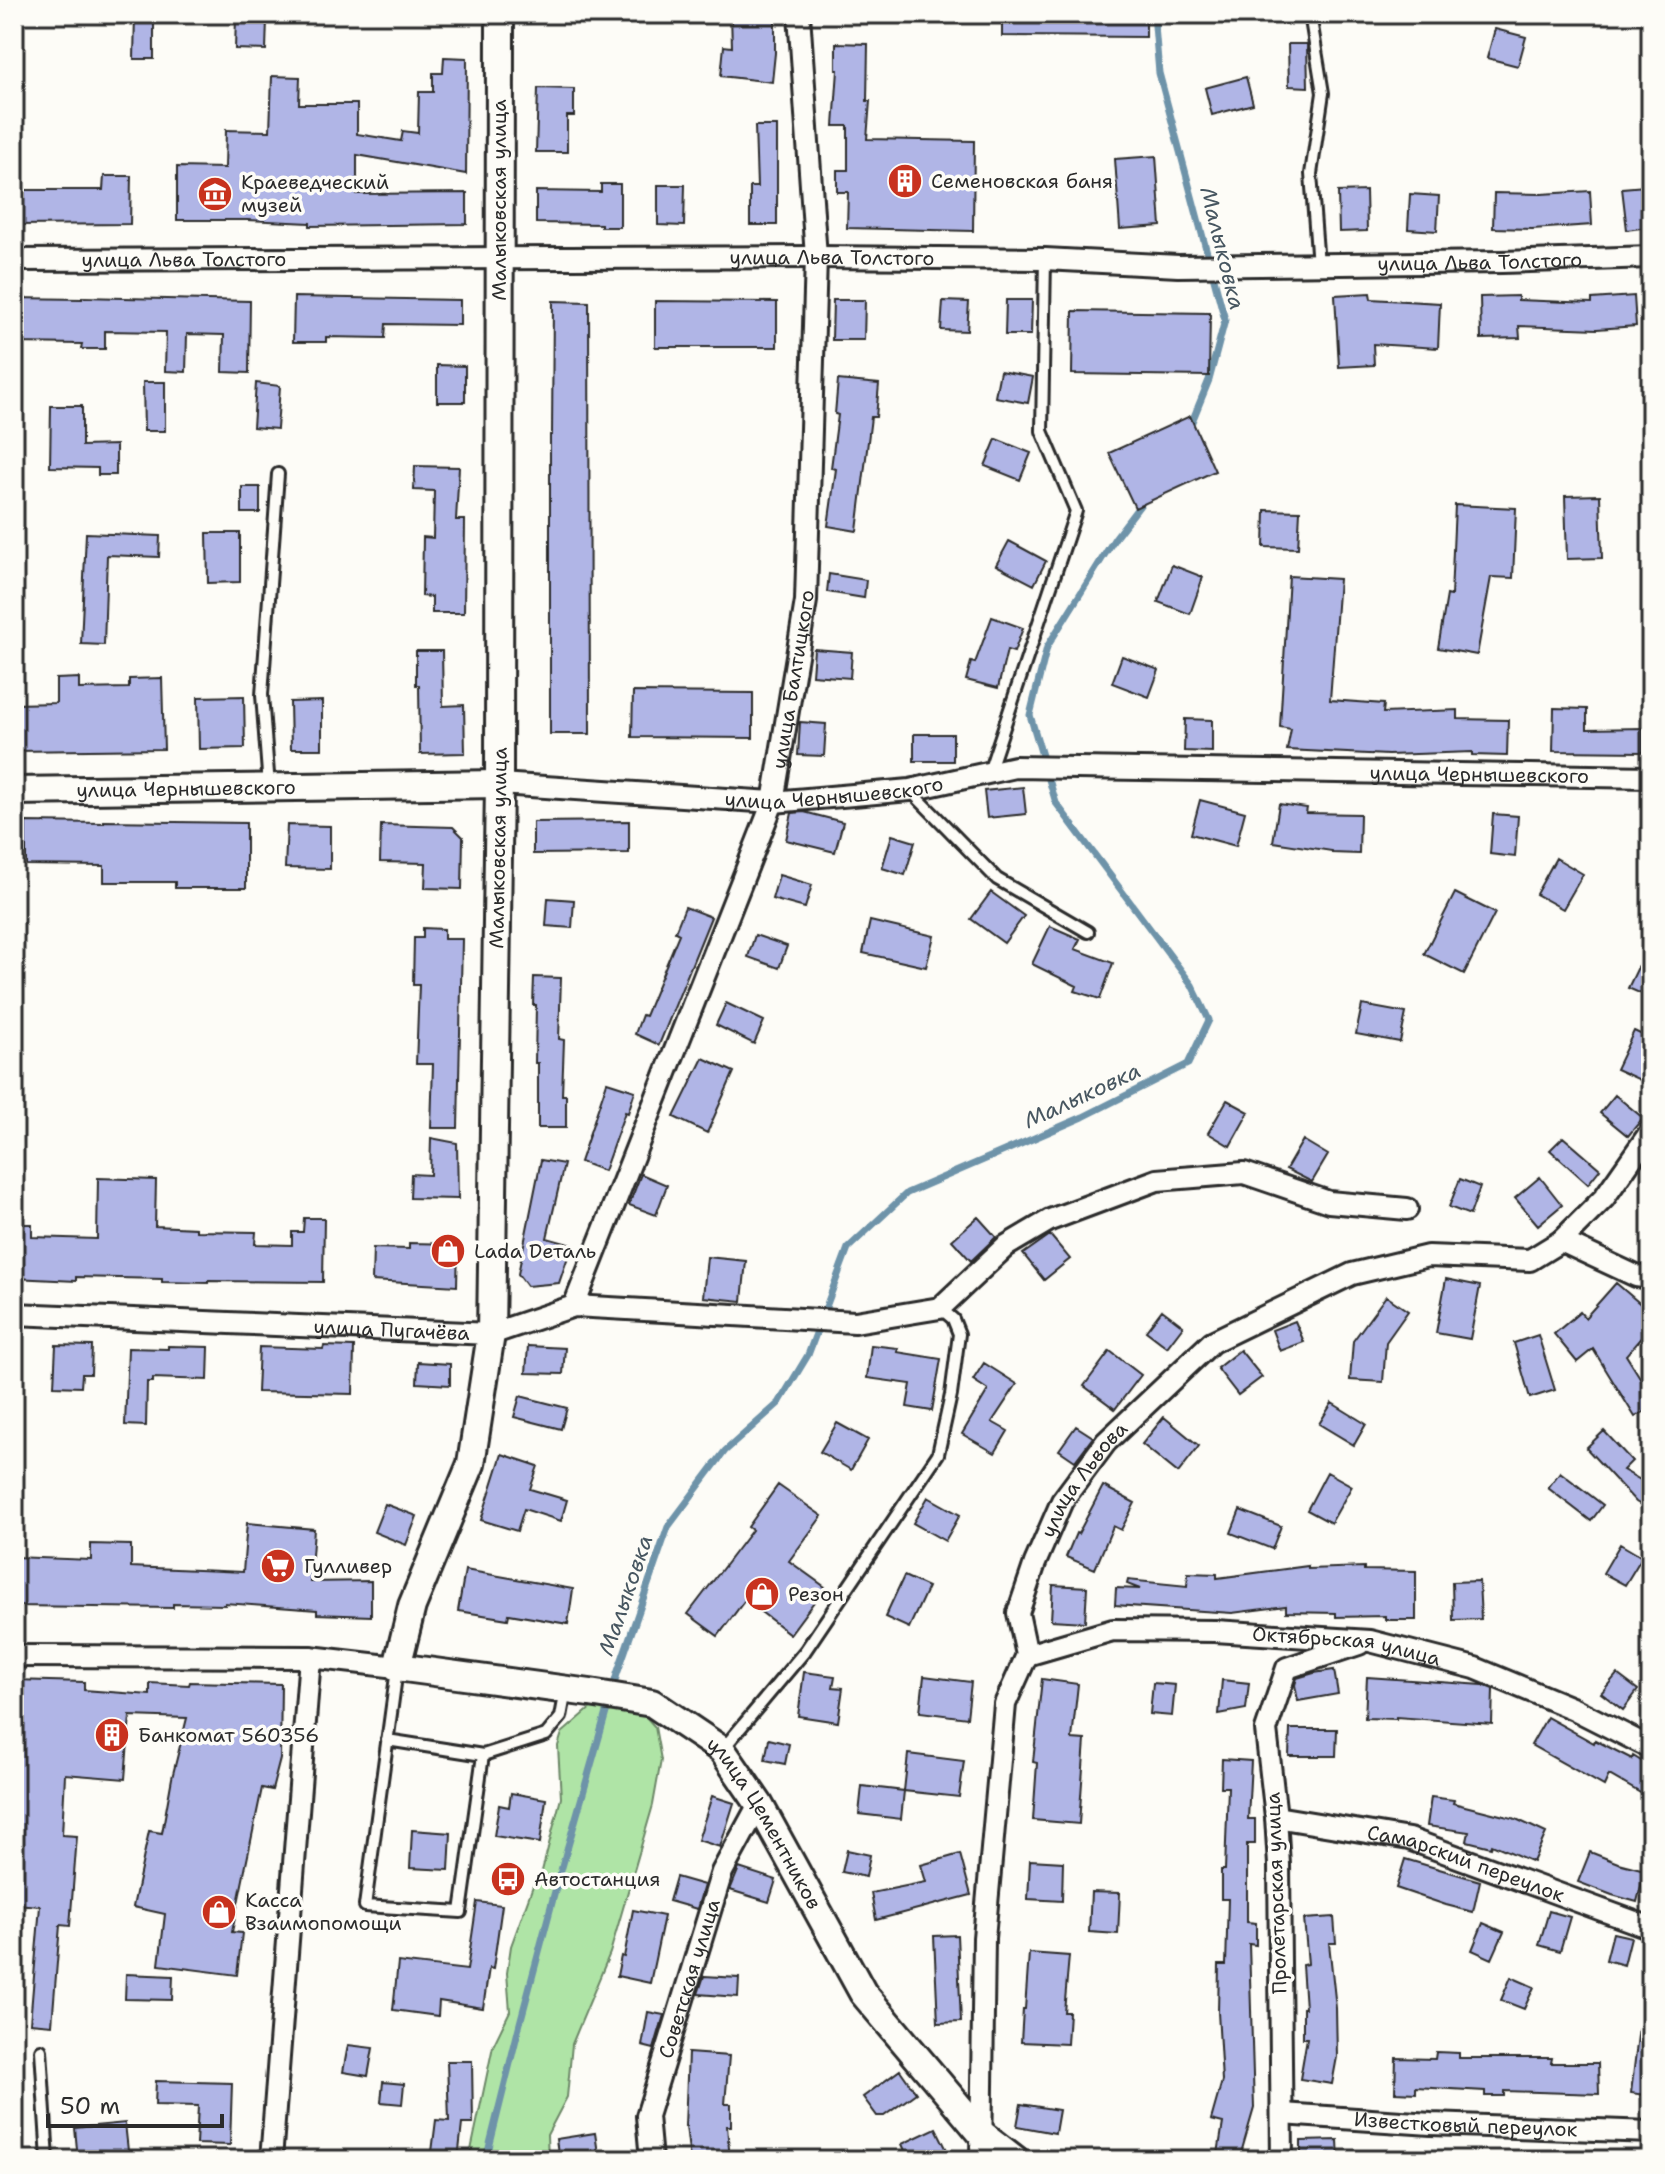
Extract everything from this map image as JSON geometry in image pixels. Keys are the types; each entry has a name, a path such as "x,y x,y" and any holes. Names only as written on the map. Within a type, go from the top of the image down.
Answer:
{"street":[{"name":"Малыковская улица","path":"397,1667 412,1606 471,1464 491,1334 499,784 500,14"},
{"name":"улица Балтицкого","path":"574,1306 773,802 806,601 816,257 799,14"},
{"name":"улица Льва Толстого","path":"14,260 816,257 1045,259 1178,266 1651,257"},
{"name":"улица Чернышевского","path":"14,791 499,784 773,802 910,790 1015,767 1651,777"},
{"name":"улица Львова","path":"1027,1655 1018,1613 1035,1563 1062,1501 1106,1442 1212,1342 1352,1274 1428,1256 1530,1260 1561,1241 1604,1198 1651,1131"},
{"path":"940,1308 1006,1246 1050,1220 1157,1180 1244,1173 1329,1202 1407,1209"},
{"path":"1561,1241 1636,1276 1651,1278"},
{"name":"улица Пугачёва","path":"14,1314 491,1334 574,1306 855,1322 940,1308"},
{"name":"Октябрьская улица","path":"1027,1655 1113,1630 1215,1631 1370,1641 1475,1668 1574,1709 1651,1748"},
{"name":"Пролетарская улица","path":"1282,2160 1279,1865 1266,1730 1287,1668 1370,1641"},
{"path":"981,2160 984,1938 1005,1704 1027,1655"},
{"path":"14,1656 310,1657 397,1667"},
{"path":"271,2160 310,1657"},
{"name":"улица Цементников","path":"397,1667 652,1703 722,1750 759,1804 863,1993 981,2133 1016,2160"},
{"name":"Советская улица","path":"651,2160 647,2116 722,1872 759,1804"},
{"name":"Самарский переулок","path":"1276,1817 1409,1839 1651,1928"},
{"name":"Известковый переулок","path":"1282,2114 1431,2124 1651,2132"}],"lane":[{"path":"1310,14 1323,93 1311,174 1318,265"},
{"path":"989,773 1076,511 1042,431 1045,259"},
{"path":"269,787 262,695 278,474"},
{"path":"910,790 997,879 1088,932"},
{"path":"722,1750 805,1651 938,1454 951,1395 959,1334 953,1319 940,1308"},
{"path":"397,1667 365,1906 461,1912 483,1755"},
{"path":"387,1740 483,1755 546,1735 578,1691"},
{"path":"41,2050 48,2160"}],"green space":[{"path":"593,1706 634,1710 655,1727 661,1760 653,1805 610,1953 572,2044 567,2097 547,2135 548,2160 469,2160 493,2046 510,2011 507,1973 511,1946 534,1883 542,1871 561,1798 558,1746 562,1733"}],"building":[{"path":"135,14 154,14 154,59 134,59"},
{"path":"731,14 775,14 772,82 721,76 724,46 732,47"},
{"path":"1002,14 1146,14 1146,37 1002,36"},
{"path":"236,18 267,19 266,50 235,49"},
{"path":"1495,29 1526,37 1518,66 1487,58"},
{"name":"Семеновская баня","path":"836,43 868,44 867,101 870,101 867,139 974,141 973,231 847,228 848,192 837,192 837,170 848,170 848,126 834,126 838,70"},
{"path":"1288,44 1307,44 1308,87 1289,86"},
{"path":"444,57 467,58 466,174 357,155 357,194 467,193 467,224 310,226 310,223 247,220 177,220 177,167 225,168 226,130 270,131 272,76 300,77 299,104 357,104 357,134 401,141 403,131 418,133 419,92 433,92 433,73 443,73"},
{"path":"1246,77 1253,104 1212,115 1205,88"},
{"path":"538,88 574,89 574,116 567,116 567,152 536,152"},
{"path":"755,126 777,126 777,225 750,225 750,187 757,187"},
{"path":"1156,156 1161,226 1120,229 1115,159"},
{"path":"104,176 131,176 130,224 14,225 14,190 103,190"},
{"path":"601,184 620,184 620,227 536,223 536,191 601,192"},
{"path":"658,185 685,185 684,226 658,225"},
{"path":"1645,186 1650,227 1627,230 1622,188"},
{"path":"1366,191 1367,231 1339,232 1338,192"},
{"path":"1590,191 1592,225 1493,228 1494,193"},
{"path":"1410,194 1439,196 1437,231 1408,229"},
{"path":"1370,293 1371,299 1440,303 1438,348 1373,344 1374,365 1339,367 1335,295"},
{"path":"1518,296 1518,300 1592,303 1592,299 1634,296 1636,326 1597,329 1519,326 1520,338 1481,339 1480,297"},
{"path":"294,297 460,300 460,325 386,324 385,338 326,337 326,342 293,342"},
{"path":"14,298 250,301 249,373 223,372 224,335 187,334 186,372 165,371 166,332 105,331 105,349 81,349 82,344 14,343"},
{"path":"833,300 865,300 864,340 832,340"},
{"path":"1006,300 1032,300 1031,335 1005,335"},
{"path":"553,301 589,302 590,734 550,734"},
{"path":"655,301 777,302 777,347 655,347"},
{"path":"943,301 969,302 967,331 941,330"},
{"path":"1073,311 1210,313 1209,376 1072,374"},
{"path":"437,365 465,366 465,402 437,402"},
{"path":"1000,371 1033,377 1028,403 995,397"},
{"path":"838,380 879,384 876,417 871,417 857,531 828,526 836,469 831,468 838,415 835,414"},
{"path":"143,382 165,382 165,431 144,431"},
{"path":"256,383 280,386 277,429 253,427"},
{"path":"51,406 82,406 82,446 116,445 116,475 98,475 98,468 50,467"},
{"path":"1190,416 1215,471 1135,508 1109,453"},
{"path":"996,439 1031,453 1020,480 985,466"},
{"path":"415,466 459,467 456,520 465,520 464,613 432,613 432,597 422,596 423,537 433,538 434,491 414,490"},
{"path":"242,487 260,487 260,513 242,513"},
{"path":"1600,495 1602,558 1567,559 1565,496"},
{"path":"1455,505 1516,508 1513,578 1491,577 1477,655 1438,648 1447,595 1451,596"},
{"path":"1265,510 1300,511 1298,548 1264,547"},
{"path":"86,533 160,536 159,557 107,555 104,645 81,644"},
{"path":"207,533 240,533 240,582 208,583"},
{"path":"1009,541 1046,561 1034,585 996,565"},
{"path":"1172,565 1203,577 1190,614 1158,602"},
{"path":"829,574 866,580 864,598 827,592"},
{"path":"1289,576 1339,579 1330,700 1384,704 1383,713 1458,710 1458,719 1508,720 1507,756 1472,755 1472,752 1388,755 1287,750 1291,729 1280,727"},
{"path":"992,617 1023,628 1014,652 1007,650 998,688 966,680"},
{"path":"814,649 852,652 850,678 812,675"},
{"path":"416,651 442,651 443,706 464,705 465,753 420,754"},
{"path":"1122,656 1159,670 1149,697 1112,683"},
{"path":"79,678 79,689 129,688 129,679 162,678 164,749 14,751 14,704 56,703 56,679"},
{"path":"633,692 753,693 753,738 632,737"},
{"path":"244,696 245,748 199,749 198,697"},
{"path":"322,701 322,749 291,749 290,702"},
{"path":"1554,708 1587,709 1587,729 1643,728 1643,752 1553,751"},
{"path":"1185,719 1212,720 1212,752 1184,751"},
{"path":"800,722 826,724 824,756 798,755"},
{"path":"914,734 953,734 953,761 914,761"},
{"path":"1023,787 1026,814 987,818 984,791"},
{"path":"1200,800 1245,812 1236,846 1191,834"},
{"path":"1279,804 1307,808 1306,813 1360,814 1359,854 1332,853 1273,842"},
{"path":"804,812 843,822 835,852 786,840 792,813"},
{"path":"1493,814 1518,816 1515,857 1490,854"},
{"path":"629,821 629,853 533,854 533,822"},
{"path":"26,822 246,823 246,888 175,888 175,882 104,882 104,866 26,865"},
{"path":"287,825 330,826 330,869 285,868"},
{"path":"381,825 453,827 463,837 462,889 425,888 426,863 380,862"},
{"path":"892,835 915,842 905,875 882,868"},
{"path":"1556,858 1583,874 1563,909 1536,894"},
{"path":"779,875 812,885 805,908 772,899"},
{"path":"991,892 1024,916 1004,943 971,919"},
{"path":"1455,893 1495,913 1464,974 1424,954"},
{"path":"548,898 574,900 572,928 546,926"},
{"path":"685,907 711,917 659,1045 635,1034 679,934 675,932"},
{"path":"870,921 934,936 926,967 863,953"},
{"path":"1050,926 1080,939 1075,949 1113,963 1100,999 1075,991 1077,986 1032,964"},
{"path":"423,928 444,929 444,939 462,939 458,1128 431,1128 433,1064 416,1064 419,985 413,985 414,938 423,938"},
{"path":"755,935 787,946 779,968 748,957"},
{"path":"1651,940 1651,998 1628,988"},
{"path":"534,977 561,978 559,1039 564,1040 562,1095 566,1095 566,1128 538,1128"},
{"path":"726,1003 764,1021 754,1044 716,1025"},
{"path":"1362,1005 1406,1013 1400,1042 1356,1034"},
{"path":"1634,1031 1651,1039 1651,1085 1616,1069"},
{"path":"703,1058 734,1072 707,1133 674,1117"},
{"path":"607,1082 635,1091 604,1171 580,1162"},
{"path":"1615,1095 1643,1118 1628,1136 1600,1113"},
{"path":"1227,1100 1249,1112 1230,1146 1208,1133"},
{"path":"1563,1137 1600,1169 1588,1184 1550,1150"},
{"path":"431,1138 457,1143 458,1199 410,1198 411,1174 430,1175"},
{"path":"1303,1140 1328,1155 1312,1182 1286,1169"},
{"path":"541,1160 564,1164 547,1238 572,1245 559,1283 527,1286 518,1274"},
{"path":"641,1174 667,1185 656,1215 629,1205"},
{"path":"1540,1177 1562,1205 1538,1225 1515,1198"},
{"path":"98,1178 156,1180 155,1226 196,1228 196,1231 256,1232 255,1244 292,1245 292,1232 303,1232 304,1218 324,1218 323,1282 208,1283 162,1282 162,1279 76,1277 76,1281 14,1278 14,1224 32,1224 32,1237 97,1239"},
{"path":"1460,1179 1480,1187 1470,1215 1449,1207"},
{"path":"978,1217 996,1237 971,1261 952,1240"},
{"path":"1050,1235 1070,1259 1044,1280 1023,1254"},
{"path":"409,1243 458,1244 457,1286 372,1281 373,1248 409,1249"},
{"path":"707,1257 746,1261 742,1301 703,1297"},
{"path":"1446,1279 1480,1286 1470,1339 1436,1333"},
{"path":"1616,1283 1651,1313 1651,1326 1626,1355 1651,1395 1651,1408 1635,1417 1593,1349 1577,1362 1554,1334 1580,1312 1585,1318"},
{"path":"1386,1296 1408,1311 1386,1342 1383,1382 1350,1380 1353,1341"},
{"path":"1162,1310 1183,1326 1167,1347 1146,1331"},
{"path":"1295,1321 1304,1342 1280,1351 1272,1330"},
{"path":"1538,1335 1555,1390 1530,1398 1514,1343"},
{"path":"56,1345 92,1346 91,1374 82,1374 81,1387 54,1386"},
{"path":"871,1345 941,1359 932,1411 907,1407 911,1384 867,1378"},
{"path":"168,1346 209,1347 208,1380 153,1378 153,1382 147,1382 146,1426 125,1425 128,1348 168,1349"},
{"path":"324,1346 354,1347 353,1394 257,1392 259,1347 323,1349"},
{"path":"528,1346 565,1348 563,1374 526,1373"},
{"path":"1240,1350 1262,1377 1238,1395 1217,1368"},
{"path":"1110,1351 1141,1375 1115,1409 1084,1386"},
{"path":"418,1362 450,1364 450,1385 417,1383"},
{"path":"984,1363 1017,1384 992,1422 1008,1431 995,1453 962,1434 988,1390 973,1380"},
{"path":"520,1396 567,1408 561,1429 514,1417"},
{"path":"1332,1403 1366,1424 1354,1445 1319,1424"},
{"path":"1164,1417 1199,1446 1178,1473 1142,1444"},
{"path":"837,1423 868,1440 851,1470 820,1452"},
{"path":"1076,1426 1093,1437 1075,1461 1059,1450"},
{"path":"1604,1431 1632,1461 1623,1470 1651,1486 1651,1511 1636,1502 1586,1448"},
{"path":"502,1454 538,1466 530,1489 567,1500 561,1521 524,1509 517,1531 481,1520"},
{"path":"1327,1472 1352,1486 1331,1523 1307,1510"},
{"path":"1560,1472 1603,1505 1591,1521 1548,1488"},
{"name":"Резон","path":"778,1485 822,1516 789,1561 825,1587 790,1634 745,1600 718,1636 688,1614 752,1530 748,1527"},
{"path":"1103,1486 1135,1503 1121,1530 1113,1526 1095,1569 1066,1557"},
{"path":"928,1497 960,1515 945,1541 913,1523"},
{"path":"385,1504 417,1516 406,1545 374,1532"},
{"path":"1240,1510 1281,1526 1272,1549 1231,1533"},
{"path":"247,1523 314,1529 310,1582 371,1581 371,1616 317,1614 317,1610 225,1603 173,1604 173,1608 14,1606 14,1557 91,1560 91,1544 131,1545 131,1567 243,1572"},
{"path":"1620,1544 1642,1557 1625,1585 1603,1573"},
{"path":"1308,1566 1308,1569 1364,1567 1364,1570 1416,1571 1416,1620 1286,1612 1286,1606 1232,1613 1115,1605 1116,1588 1140,1589 1127,1584 1128,1580 1187,1586 1188,1573 1217,1574 1217,1578"},
{"path":"465,1570 573,1589 568,1624 509,1614 508,1619 458,1611"},
{"path":"904,1576 928,1587 909,1628 885,1617"},
{"path":"1479,1581 1481,1619 1453,1620 1452,1582"},
{"path":"1053,1585 1087,1587 1085,1622 1051,1620"},
{"path":"1334,1670 1338,1694 1298,1701 1297,1678"},
{"path":"804,1672 835,1676 833,1687 843,1688 838,1722 798,1716"},
{"path":"1617,1674 1638,1690 1623,1710 1601,1693"},
{"path":"924,1676 971,1682 967,1718 920,1712"},
{"path":"1367,1677 1483,1685 1493,1689 1492,1724 1396,1717 1365,1718"},
{"path":"1042,1679 1078,1684 1072,1739 1085,1740 1079,1824 1033,1820 1037,1763 1033,1762"},
{"path":"14,1680 84,1682 84,1690 150,1695 150,1683 281,1684 280,1759 272,1790 262,1788 232,1932 242,1933 237,1975 159,1965 165,1914 133,1907 149,1831 162,1833 187,1718 130,1716 125,1779 65,1774 62,1835 77,1836 70,1926 60,1925 52,2025 30,2023 40,1906 14,1904"},
{"path":"1222,1680 1249,1683 1246,1709 1219,1714"},
{"path":"1153,1683 1175,1685 1172,1716 1150,1714"},
{"path":"1547,1717 1594,1743 1595,1740 1651,1767 1651,1799 1609,1775 1604,1786 1531,1745"},
{"path":"1290,1729 1337,1729 1336,1756 1289,1756"},
{"path":"769,1739 789,1744 785,1764 765,1760"},
{"path":"908,1754 964,1761 959,1797 904,1791"},
{"path":"1222,1759 1251,1761 1248,1819 1255,1819 1255,1844 1247,1844 1247,1922 1256,1923 1256,1945 1249,1944 1254,2108 1239,2160 1217,2160 1223,2123 1211,2120 1222,2081 1219,1965 1226,1965 1228,1899 1221,1899 1221,1870 1225,1870 1228,1787 1221,1787"},
{"path":"862,1786 904,1791 901,1819 859,1814"},
{"path":"511,1793 546,1799 540,1843 494,1836 499,1805 509,1807"},
{"path":"712,1796 734,1803 720,1847 698,1840"},
{"path":"1431,1797 1454,1800 1453,1803 1516,1819 1546,1833 1533,1862 1492,1844 1491,1847 1467,1841 1469,1832 1427,1826"},
{"path":"412,1830 451,1833 449,1870 410,1868"},
{"path":"847,1850 870,1855 866,1877 842,1872"},
{"path":"1590,1852 1645,1870 1637,1902 1578,1882"},
{"path":"960,1854 971,1895 876,1920 871,1893 926,1882 921,1865"},
{"path":"1405,1859 1480,1881 1473,1912 1396,1888"},
{"path":"1030,1860 1063,1862 1062,1901 1028,1899"},
{"path":"739,1868 776,1880 769,1902 730,1890"},
{"path":"676,1877 704,1885 697,1909 669,1901"},
{"path":"1091,1892 1120,1893 1118,1934 1089,1932"},
{"path":"477,1902 502,1905 493,1969 489,1968 483,2008 439,2001 438,2016 393,2010 398,1962 467,1970"},
{"path":"633,1910 664,1916 650,1983 617,1976"},
{"path":"1549,1911 1570,1917 1560,1951 1539,1945"},
{"path":"1334,1917 1336,1943 1329,1943 1336,2008 1337,2057 1332,2084 1300,2079 1307,2038 1303,2038 1305,2008 1302,1965 1308,1964 1304,1919"},
{"path":"1483,1923 1504,1932 1492,1959 1472,1950"},
{"path":"1613,1933 1631,1937 1624,1965 1606,1960"},
{"path":"957,1935 961,2022 938,2023 934,1936"},
{"path":"1029,1953 1069,1956 1064,2012 1069,2012 1067,2044 1021,2042"},
{"path":"126,1974 173,1976 172,2000 125,1999"},
{"path":"704,1976 739,1978 738,1997 698,1994"},
{"path":"1511,1977 1534,1987 1524,2009 1501,2000"},
{"path":"648,2012 664,2015 654,2049 642,2046"},
{"path":"1639,2027 1651,2028 1651,2096 1631,2093"},
{"path":"348,2045 373,2048 368,2076 343,2072"},
{"path":"1436,2052 1459,2053 1459,2058 1552,2058 1551,2063 1598,2063 1599,2094 1504,2091 1504,2096 1485,2096 1485,2091 1416,2087 1416,2093 1395,2092 1396,2058 1435,2059"},
{"path":"688,2053 729,2056 725,2104 731,2104 731,2126 727,2126 730,2160 690,2160 685,2126"},
{"path":"447,2061 472,2061 473,2124 462,2124 458,2160 431,2160 436,2120 449,2121"},
{"path":"900,2070 916,2093 884,2116 877,2116 863,2097"},
{"path":"156,2081 232,2083 230,2145 196,2144 198,2106 155,2105"},
{"path":"383,2082 404,2084 402,2104 381,2102"},
{"path":"1021,2104 1059,2110 1055,2133 1017,2126"},
{"path":"125,2123 129,2160 78,2160 75,2128"},
{"path":"936,2128 947,2150 926,2160 909,2160 902,2144"},
{"path":"595,2133 599,2160 559,2160 556,2139"},
{"path":"1338,2140 1339,2160 1301,2160 1301,2141"}],"waterway":[{"name":"Малыковка","path":"1154,14 1159,73 1225,320 1209,380 1189,429"},
{"name":"Малыковка","path":"486,2160 554,1895 617,1674 668,1527 725,1451 779,1403 808,1355 848,1248 907,1193 1083,1117 1188,1064 1209,1020 1192,985 1056,803 1030,715 1047,647 1115,538 1144,500"}],"place":[{"name":"Семеновская баня","path":"905,181"},
{"name":"Краеведческий музей","path":"215,194"},
{"name":"Lada Dеталь","path":"448,1251"},
{"name":"Гулливер","path":"278,1566"},
{"name":"Резон","path":"762,1594"},
{"name":"Банкомат 560356","path":"112,1735"},
{"name":"Автостанция","path":"508,1879"},
{"name":"Касса Взаимопомощи","path":"219,1912"}]}
